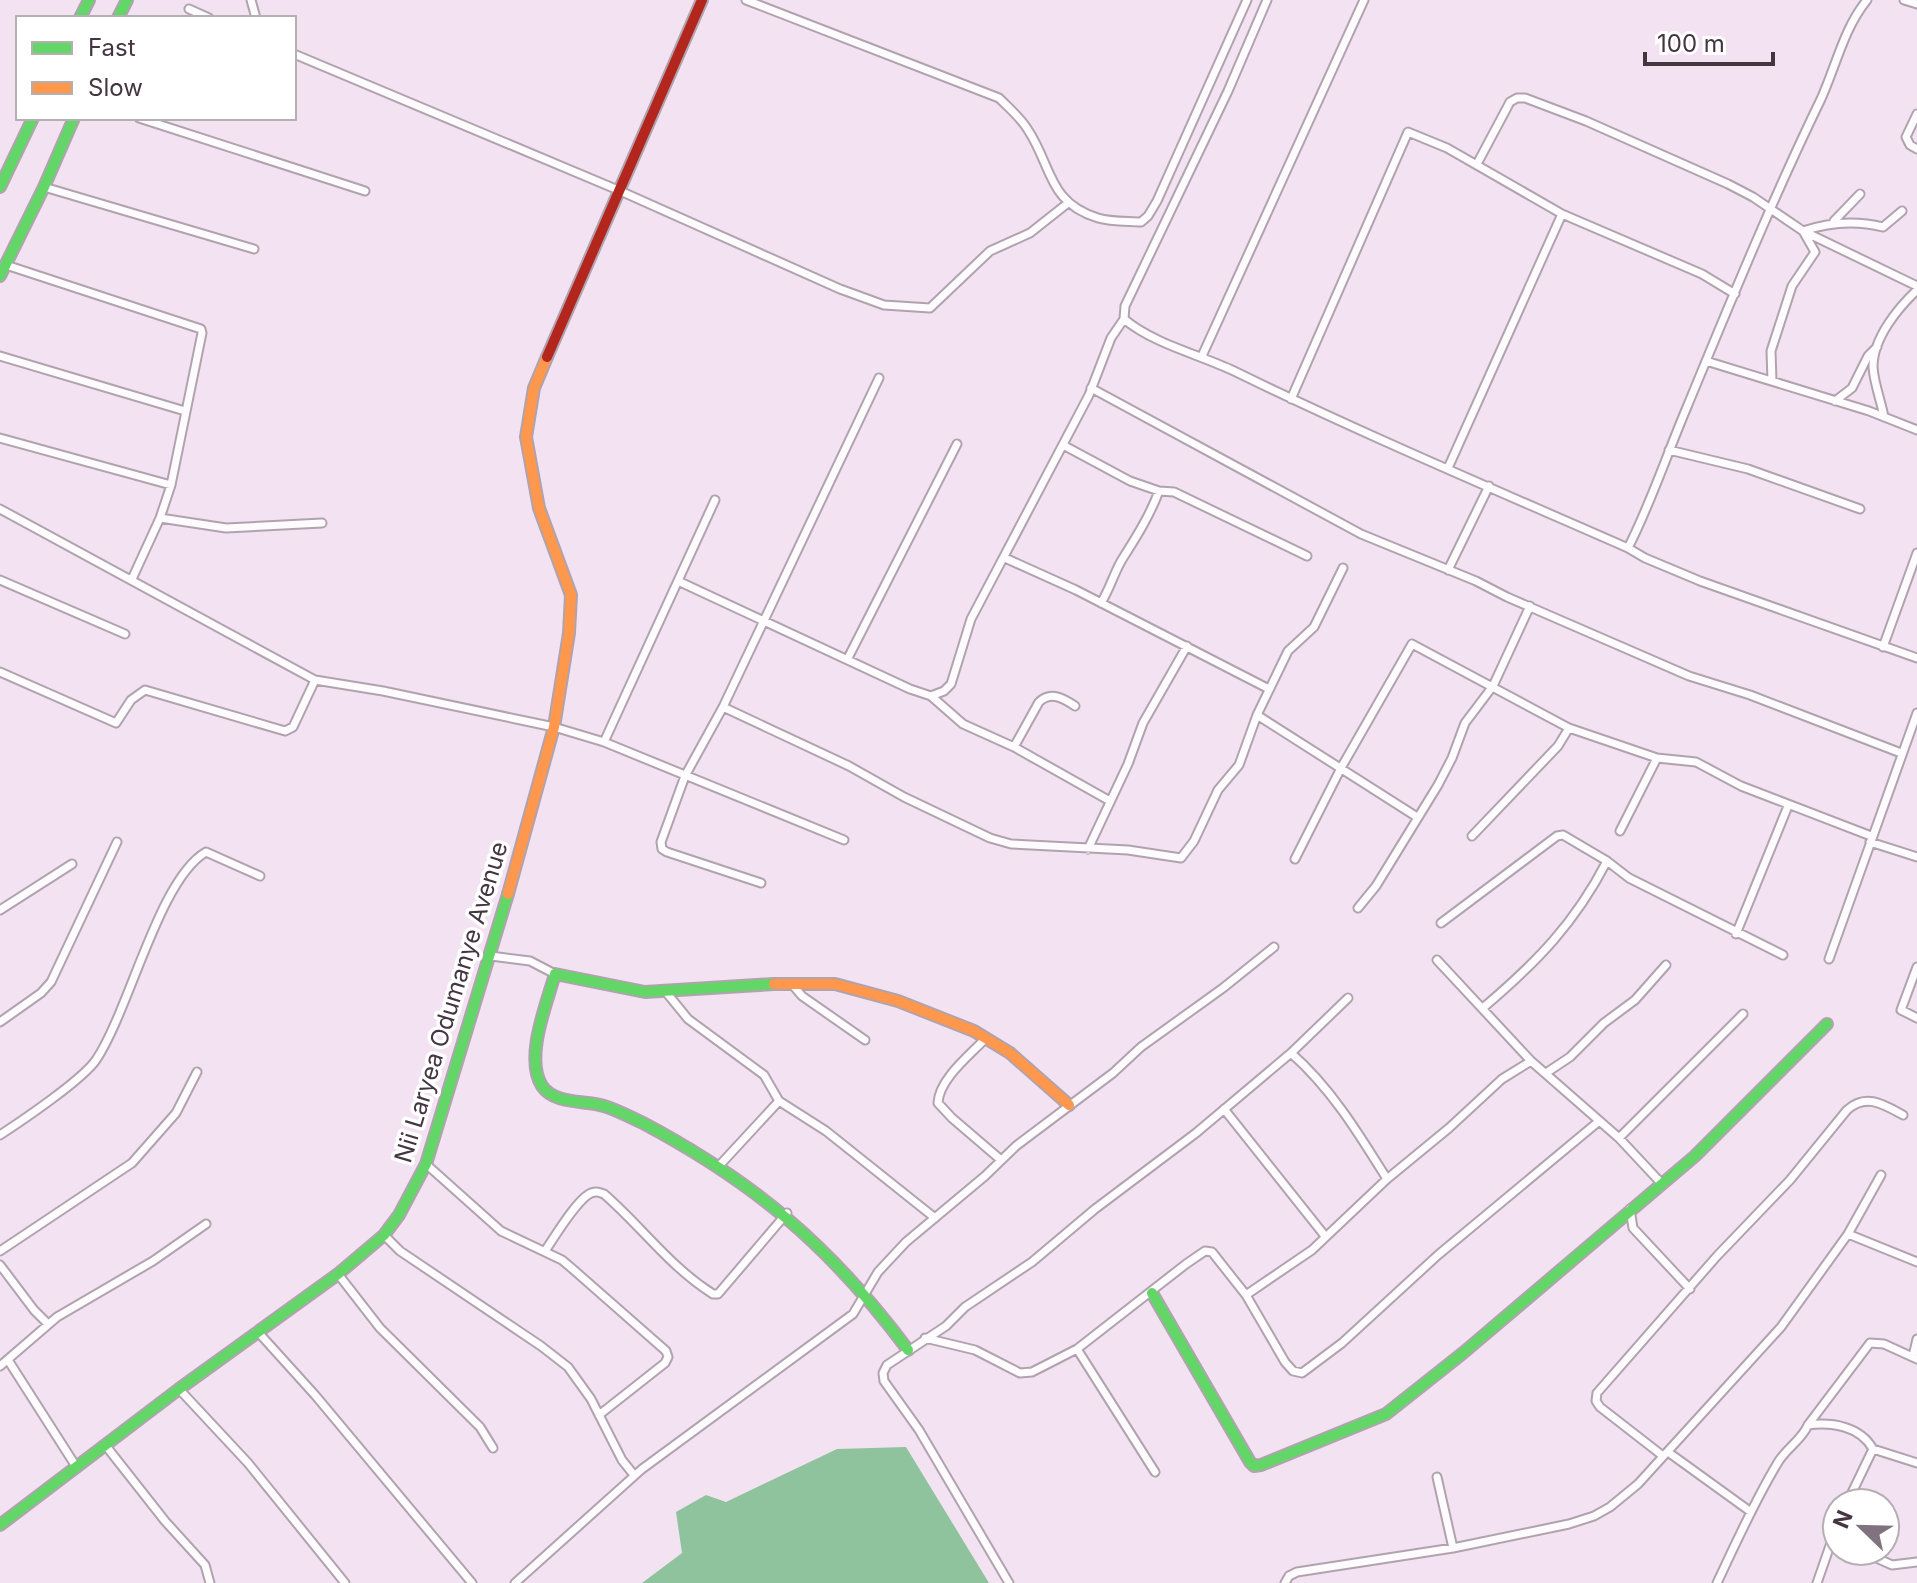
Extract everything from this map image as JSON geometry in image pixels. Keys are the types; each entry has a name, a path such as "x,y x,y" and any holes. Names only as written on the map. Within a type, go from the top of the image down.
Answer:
{"street":[{"name":"Nii Laryea Odumanye Avenue","path":"0,1525 179,1389 338,1274 384,1235 399,1215 426,1164 491,956 554,727 569,633 571,595 539,508 526,437 534,388 702,0"},
{"path":"746,0 999,98 1027,128 1050,179 1068,203 1099,218 1141,222 1148,216 1247,0"},
{"path":"931,696 944,691 951,684 971,619 1063,445 1111,338 1124,319 1125,306 1228,91 1267,0"},
{"path":"1202,356 1364,0"},
{"path":"1628,548 1769,210 1823,95 1846,35 1867,0"},
{"path":"1904,0 1917,4"},
{"path":"189,9 205,16"},
{"path":"296,55 618,190 840,289 884,305 930,308 990,251 1030,233 1068,203"},
{"path":"1477,164 1510,102 1525,98 1586,121 1728,184 1803,231 1917,288 1894,313 1873,366 1884,417"},
{"path":"1917,114 1906,137 1910,145 1917,149"},
{"path":"0,187 32,120"},
{"path":"0,276 73,120"},
{"path":"145,120 365,191"},
{"path":"1291,399 1408,132 1447,148 1562,214 1702,274 1735,294"},
{"path":"44,187 254,249"},
{"path":"1803,231 1838,220 1860,194"},
{"path":"1828,224 1864,222 1883,227 1902,211"},
{"path":"1448,468 1562,214"},
{"path":"1772,381 1771,351 1792,286 1815,252 1803,231"},
{"path":"6,265 201,329 171,485 160,518 132,579"},
{"path":"1124,319 1148,334 1700,581 1917,658"},
{"path":"1835,401 1852,388 1868,356 1878,347"},
{"path":"0,356 185,411"},
{"path":"1706,361 1917,430"},
{"path":"761,883 662,849 661,842 685,776 723,707 879,378"},
{"path":"1091,388 1361,534 1689,676 1750,695 1901,753"},
{"path":"0,438 171,485"},
{"path":"848,658 957,444"},
{"path":"1063,445 1130,481 1159,491 1174,492 1307,556"},
{"path":"1669,450 1748,469 1860,509"},
{"path":"1448,570 1489,486"},
{"path":"1101,603 1114,582 1121,560 1145,524 1159,491"},
{"path":"604,742 715,500"},
{"path":"0,509 315,680 554,727 604,742 844,840"},
{"path":"160,518 226,528 322,523"},
{"path":"1883,647 1917,553"},
{"path":"1005,558 1269,689"},
{"path":"723,707 849,766 904,797 990,838 1011,844 1128,850 1181,858 1194,841 1218,790 1239,765 1257,715 1288,651 1314,627 1343,568"},
{"path":"0,580 125,634"},
{"path":"678,581 931,696 963,724 1014,747 1110,801"},
{"path":"1358,908 1391,863 1445,773 1465,723 1493,686 1530,606"},
{"path":"1295,859 1341,768 1412,644 1569,728 1657,758 1696,762 1741,786 1917,857"},
{"path":"1088,849 1143,723 1187,646"},
{"path":"0,672 116,723 131,700 145,690 285,731 293,727 315,680"},
{"path":"1014,747 1039,702 1045,697 1065,699 1075,706"},
{"path":"1829,959 1917,713"},
{"path":"1257,715 1417,817"},
{"path":"1472,836 1558,746 1569,728"},
{"path":"1620,831 1657,758"},
{"path":"1736,934 1788,806"},
{"path":"1441,923 1557,836 1570,837 1629,878 1783,955"},
{"path":"0,1022 41,993 51,982 117,842"},
{"path":"0,1135 94,1063 121,1014 163,912 193,860 206,852 260,876"},
{"path":"1484,1007 1519,978 1559,937 1574,912 1590,895 1607,861"},
{"path":"0,910 72,864"},
{"path":"515,1583 634,1475 853,1314 878,1272 906,1242 1001,1160 1141,1047 1274,947"},
{"path":"491,956 530,961 555,974 645,992 791,983 835,984 898,1001 956,1022 1010,1053 1069,1105"},
{"path":"1437,960 1531,1061 1619,1138 1662,1184"},
{"path":"1546,1073 1570,1057 1604,1023 1635,1000 1666,965"},
{"path":"1917,967 1901,1010 1917,1018"},
{"path":"555,974 535,1068 548,1093 610,1108 718,1167 787,1213 865,1294 908,1350"},
{"path":"791,983 802,996 865,1040"},
{"path":"666,992 688,1019 764,1075 779,1101 826,1131 935,1218"},
{"path":"1009,1583 919,1430 884,1381 883,1373 887,1365 1032,1262 1224,1109 1291,1053 1348,998"},
{"path":"1619,1138 1743,1014"},
{"path":"1152,1293 1250,1462 1254,1466 1261,1465 1386,1414 1463,1353 1695,1156 1827,1024"},
{"path":"986,1038 946,1082 939,1092 938,1103 1001,1160"},
{"path":"1291,1053 1358,1130 1387,1179"},
{"path":"1246,1295 1294,1264 1502,1079 1531,1061"},
{"path":"0,1251 132,1163 176,1113 197,1072"},
{"path":"1751,1512 1600,1407 1596,1401 1597,1393 1717,1256 1790,1180 1855,1103 1873,1100 1903,1115"},
{"path":"718,1167 779,1101"},
{"path":"1224,1109 1325,1236"},
{"path":"925,1338 975,1350 1020,1373 1032,1372 1077,1349 1205,1251 1218,1257 1246,1295 1285,1362 1293,1371 1302,1373 1342,1343 1438,1255 1598,1122"},
{"path":"426,1164 501,1231 545,1251 575,1271 666,1351 668,1357 665,1363 599,1415"},
{"path":"1285,1583 1289,1576 1297,1572 1453,1548 1569,1524 1594,1516 1621,1499 1781,1327 1848,1234 1881,1175"},
{"path":"545,1251 587,1194 596,1192 604,1194 683,1274 713,1294 718,1294 787,1213"},
{"path":"1630,1209 1633,1228 1690,1289"},
{"path":"0,1366 48,1324 79,1302 153,1261 206,1224"},
{"path":"1848,1234 1917,1262"},
{"path":"384,1235 400,1251 568,1367 599,1415 622,1460 634,1475"},
{"path":"0,1265 48,1324"},
{"path":"338,1274 380,1328 480,1427 493,1448"},
{"path":"258,1332 472,1583"},
{"path":"1717,1583 1781,1456 1805,1432 1870,1343 1884,1344 1915,1357 1917,1339"},
{"path":"1077,1349 1155,1472"},
{"path":"8,1360 77,1468"},
{"path":"179,1389 248,1463 345,1583"},
{"path":"1808,1425 1826,1423 1845,1427 1867,1438 1873,1449 1917,1463"},
{"path":"106,1446 165,1521 205,1565 210,1583"},
{"path":"1855,1487 1873,1449"},
{"path":"1437,1477 1453,1548"}],"shaded area":[{"path":"906,1447 989,1583 642,1583 682,1553 676,1512 706,1495 726,1502 837,1449"}],"traffic: fast":[{"path":"81,16 89,0"},
{"path":"119,16 127,0"},
{"path":"0,187 32,120"},
{"path":"0,276 73,120"},
{"path":"0,1525 179,1389 338,1274 384,1235 399,1215 426,1164 508,894"},
{"path":"774,984 645,992 555,974 536,1046 537,1074 542,1086 554,1096 604,1106 643,1123 721,1169 756,1194 821,1249 908,1350"},
{"path":"1152,1293 1250,1462 1254,1466 1261,1465 1386,1414 1463,1353 1695,1156 1827,1024"}],"traffic: slow":[{"path":"508,894 554,727 569,633 571,595 539,508 526,437 534,388 547,357"},
{"path":"774,984 835,984 898,1001 974,1031 1010,1053 1069,1105"}],"traffic: jam":[{"path":"547,357 702,0"}]}
